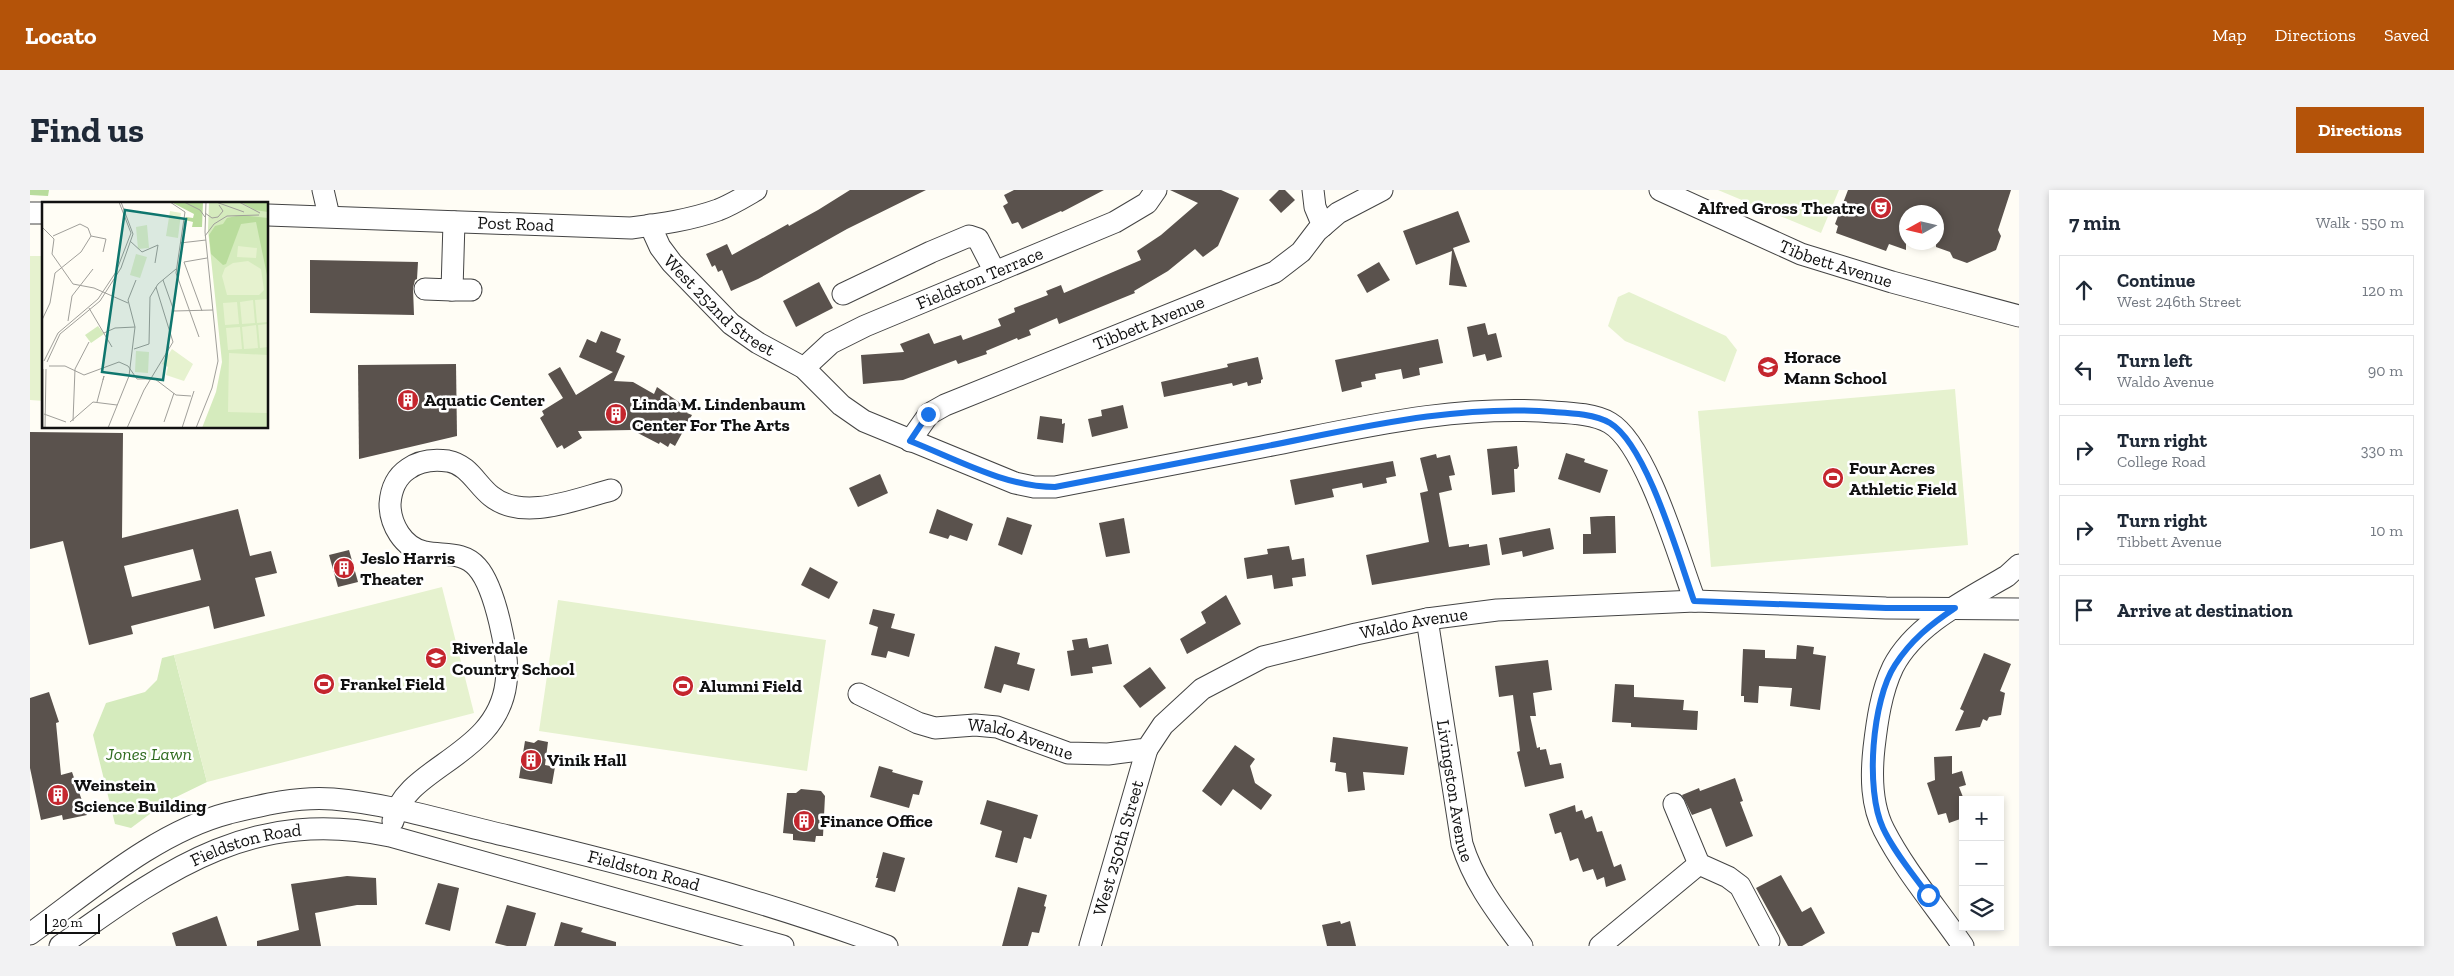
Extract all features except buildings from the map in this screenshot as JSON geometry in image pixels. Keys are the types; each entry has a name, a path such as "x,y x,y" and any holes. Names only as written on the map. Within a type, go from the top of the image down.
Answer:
{"street":[{"path":"323,190 329,216"},
{"name":"Post Road","path":"269,216 329,216 610,228 672,222 720,209 756,190"},
{"name":"Fieldston Terrace","path":"804,368 832,343 865,326 1116,222 1147,203 1156,190"},
{"path":"1314,190 1315,208 1323,226"},
{"name":"Tibbett Avenue","path":"910,441 928,414 945,405 1275,272 1301,252 1348,199 1382,190"},
{"name":"Tibbett Avenue","path":"1660,190 1801,254 1892,282 2019,316"},
{"path":"425,289 461,290 454,222"},
{"name":"West 252nd Street","path":"650,225 660,246 672,263 731,324 758,343 804,368 840,405 864,421 910,441 1016,483 1034,487 1055,487 1414,417 1488,409 1579,414 1610,423 1630,443 1648,475 1694,601"},
{"path":"843,294 930,252 969,236 978,239 994,272"},
{"path":"390,836 396,809 419,784 458,755 488,727 499,707 506,685 508,668 505,649 487,581 476,566 459,555 423,552 408,544 396,530 390,512 390,496 395,482 402,473 414,464 437,460 460,465 492,497 511,505 527,508 612,490"},
{"path":"1963,946 1883,829 1875,806 1872,782 1876,727 1883,696 1894,667 1908,646 1926,628 2007,576 2019,565"},
{"name":"Waldo Avenue","path":"859,694 918,723 935,728 975,725 997,727 1068,753 1108,754 1147,749 1163,725 1202,690 1263,657 1356,634 1427,620 1497,610 1694,601 1886,608 2019,610"},
{"name":"Livingston Avenue","path":"1427,620 1462,844 1469,867 1482,890 1522,946"},
{"name":"West 250th Street","path":"1090,946 1147,749"},
{"name":"Fieldston Road","path":"30,934 156,844 194,825 227,814 295,800 332,799 396,809 614,861 739,895 887,946"},
{"path":"1674,804 1699,864 1728,877 1740,886 1769,941"},
{"name":"Fieldston Road","path":"60,946 140,892 205,853 235,842 270,834 327,828 360,830 390,836 783,946"},
{"path":"1600,946 1699,864"},
{"path":"123,868 140,892"}],"green space":[{"path":"30,190 49,190 48,196 30,195"},
{"path":"1718,190 1839,190 1821,233"},
{"path":"30,256 42,256 42,401 30,400"},
{"path":"1629,292 1726,336 1737,350 1725,382 1625,341 1608,326 1618,297"},
{"name":"Four Acres Athletic Field","path":"1955,389 1968,545 1711,567 1698,411"},
{"name":"Frankel Field","path":"442,587 474,713 207,782 174,655"},
{"name":"Alumni Field","path":"558,600 826,640 807,771 539,731"},
{"name":"Jones Lawn","path":"174,655 207,782 166,802 131,828 115,824 93,735 106,703 145,692 157,680 162,658"}],"place":[{"name":"Alfred Gross Theatre","path":"1881,208"},
{"name":"Horace Mann School","path":"1768,367"},
{"name":"Aquatic Center","path":"408,400"},
{"name":"Linda M. Lindenbaum Center For The Arts","path":"616,414"},
{"name":"Four Acres Athletic Field","path":"1833,478"},
{"name":"Jeslo Harris Theater","path":"344,568"},
{"name":"Riverdale Country School","path":"436,658"},
{"name":"Frankel Field","path":"324,684"},
{"name":"Alumni Field","path":"683,686"},
{"name":"Vinik Hall","path":"531,760"},
{"name":"Weinstein Science Building","path":"58,795"},
{"name":"Finance Office","path":"804,821"}],"route":[{"path":"928,414 910,441 1016,483 1034,487 1055,487 1414,417 1488,409 1530,410 1579,414 1610,423 1630,443 1648,475 1694,601 1886,608 1955,608 1926,628 1908,646 1894,667 1883,696 1876,727 1872,782 1875,806 1883,829 1928,895"}]}
